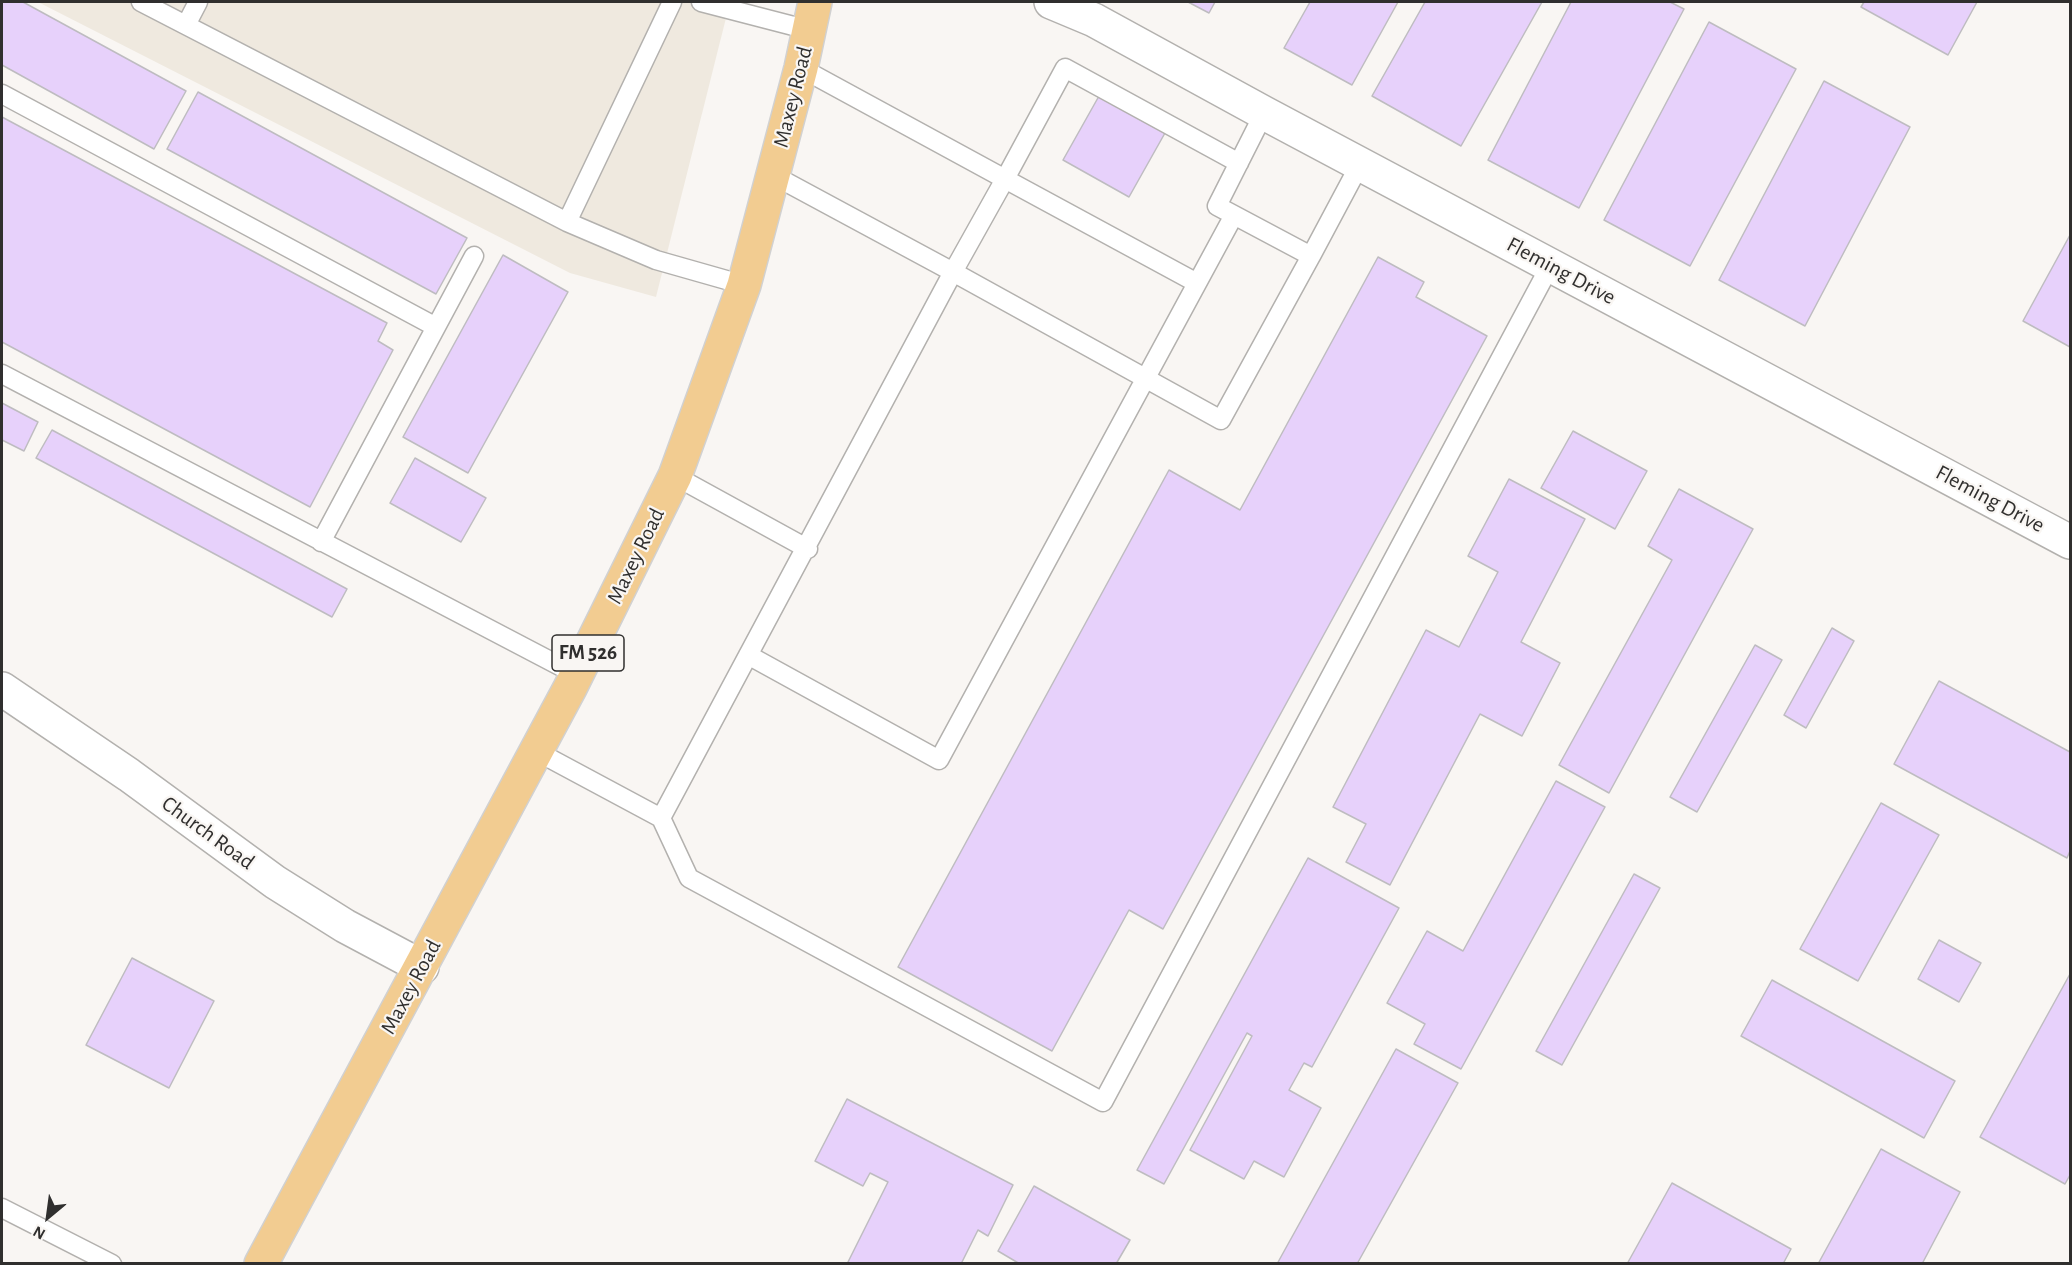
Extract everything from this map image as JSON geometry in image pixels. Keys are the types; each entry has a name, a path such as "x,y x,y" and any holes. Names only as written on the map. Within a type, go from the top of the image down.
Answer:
{"main road":[{"name":"Maxey Road","path":"261,1263 577,675 675,476 744,285 801,68 812,16"}],"street":[{"name":"Fleming Drive","path":"1051,2 1094,20 1550,266 2070,542"},
{"name":"Church Road","path":"2,689 129,775 274,882 345,926 422,967"}],"lane":[{"path":"141,2 567,222 656,260 744,285"},
{"path":"186,25 198,2"},
{"path":"567,222 672,2"},
{"path":"701,2 812,16"},
{"path":"801,68 1197,283"},
{"path":"661,818 748,655 808,549 953,272 1065,68 1239,163"},
{"path":"2,94 436,327"},
{"path":"1264,113 1217,206 1311,256"},
{"path":"773,175 1221,420 1360,164"},
{"path":"748,655 939,759 1234,215"},
{"path":"321,542 474,256"},
{"path":"536,751 661,818 689,879 1103,1102 1550,266"},
{"path":"2,374 577,675"},
{"path":"675,476 808,549"},
{"path":"2,1208 112,1263"}],"shaded area":[{"path":"38,2 730,2 656,297 570,273"}],"building":[{"path":"2,2 23,2 186,91 154,149 2,65"},
{"path":"1188,2 1215,2 1209,13"},
{"path":"1310,2 1398,2 1352,85 1284,48"},
{"path":"1425,2 1542,2 1461,146 1372,96"},
{"path":"1571,2 1670,2 1684,9 1579,208 1488,160"},
{"path":"1864,2 1977,2 1948,55 1861,7"},
{"path":"1709,22 1796,69 1690,266 1604,220"},
{"path":"1824,81 1910,127 1805,326 1719,280"},
{"path":"198,92 467,238 436,294 167,149"},
{"path":"1099,96 1165,133 1129,197 1063,160"},
{"path":"2,117 387,323 378,341 393,350 310,507 2,342"},
{"path":"2070,235 2070,347 2023,321"},
{"path":"503,255 568,292 468,473 403,437"},
{"path":"1378,257 1424,282 1416,297 1487,336 1163,929 1129,910 1052,1051 898,967 1169,470 1240,510"},
{"path":"2,403 38,422 24,451 2,440"},
{"path":"52,430 347,589 332,617 36,458"},
{"path":"1573,431 1647,471 1615,529 1541,488"},
{"path":"415,458 486,498 461,542 390,503"},
{"path":"1509,479 1585,519 1521,642 1560,663 1522,736 1480,714 1390,885 1346,862 1366,824 1333,807 1426,630 1459,647 1498,572 1468,556"},
{"path":"1679,489 1753,529 1609,793 1559,765 1672,560 1648,546"},
{"path":"1832,628 1854,641 1806,728 1784,715"},
{"path":"1755,645 1782,660 1697,812 1670,797"},
{"path":"1939,681 2070,752 2070,851 2067,858 1894,764"},
{"path":"1556,781 1605,807 1461,1069 1414,1044 1425,1024 1387,1003 1427,931 1463,951"},
{"path":"1881,803 1939,835 1858,981 1800,949"},
{"path":"1308,858 1399,908 1312,1067 1304,1063 1289,1090 1321,1108 1284,1177 1254,1161 1244,1179 1190,1150 1252,1036 1247,1033 1164,1184 1137,1170"},
{"path":"1634,874 1660,888 1562,1065 1536,1051"},
{"path":"1939,940 1981,963 1959,1002 1918,979"},
{"path":"132,958 214,1001 169,1088 86,1045"},
{"path":"2070,974 2070,1175 2065,1184 1980,1137"},
{"path":"1772,980 1955,1081 1924,1138 1741,1036"},
{"path":"1396,1049 1458,1083 1357,1264 1277,1264"},
{"path":"847,1099 1013,1185 988,1236 978,1230 961,1264 847,1264 888,1182 870,1173 863,1186 815,1161"},
{"path":"1881,1149 1960,1192 1922,1264 1818,1264"},
{"path":"1672,1183 1791,1249 1783,1264 1627,1264"},
{"path":"1034,1186 1130,1240 1116,1264 1020,1264 998,1251"}]}
